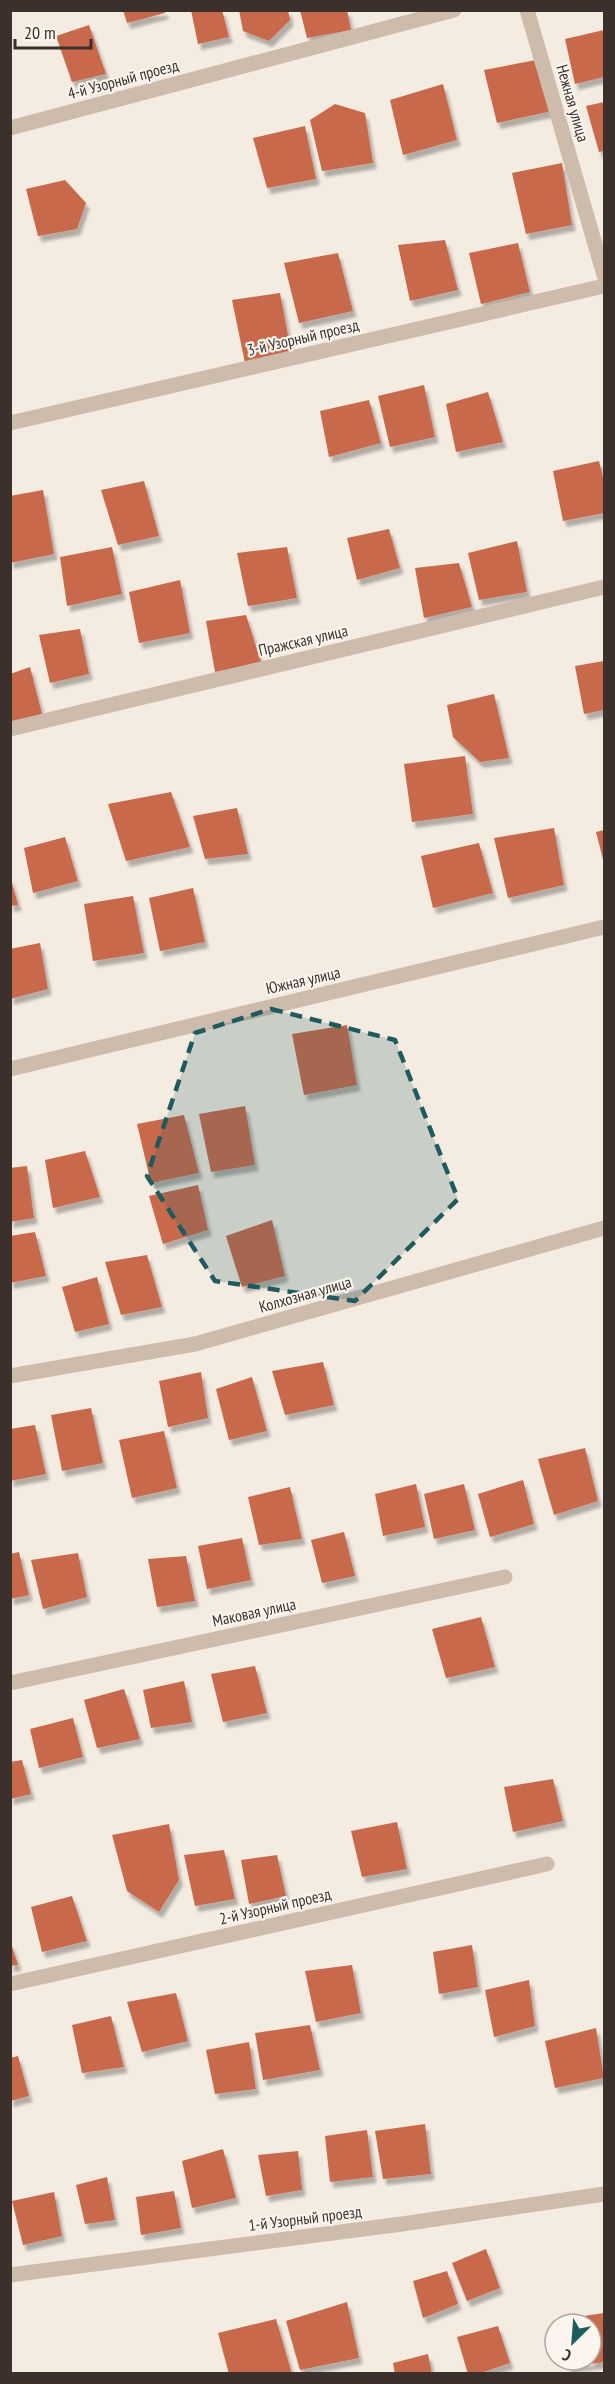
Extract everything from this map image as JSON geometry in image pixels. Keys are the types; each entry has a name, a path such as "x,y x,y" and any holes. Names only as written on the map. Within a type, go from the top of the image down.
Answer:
{"street":[{"name":"4-й Узорный проезд","path":"10,128 454,10"},
{"name":"Нежная улица","path":"527,10 604,275"},
{"name":"3-й Узорный проезд","path":"10,423 604,286"},
{"name":"Пражская улица","path":"10,729 604,587"},
{"name":"Южная улица","path":"10,1069 604,927"},
{"name":"Колхозная улица","path":"10,1376 195,1344 604,1228"},
{"name":"Маковая улица","path":"10,1683 505,1576"},
{"name":"2-й Узорный проезд","path":"10,1983 547,1864"},
{"name":"1-й Узорный проезд","path":"10,2275 402,2224 604,2194"}],"highlighted area":[{"path":"271,1009 395,1040 458,1199 355,1301 215,1281 147,1176 195,1033"}],"building":[{"path":"123,10 165,10 165,13 127,23"},
{"path":"191,10 222,10 229,37 198,44"},
{"path":"239,10 288,10 290,20 269,41 243,31"},
{"path":"300,10 347,10 351,30 307,38"},
{"path":"89,25 106,74 72,82 56,36"},
{"path":"604,30 604,77 575,84 565,39"},
{"path":"536,60 552,111 497,123 484,70"},
{"path":"443,84 457,140 403,155 390,100"},
{"path":"604,102 604,151 599,152 586,106"},
{"path":"335,104 365,113 373,163 322,171 310,120"},
{"path":"305,126 316,179 267,188 253,138"},
{"path":"562,163 572,225 526,234 512,173"},
{"path":"65,180 86,203 77,229 38,236 26,189"},
{"path":"445,240 458,290 410,301 398,245"},
{"path":"518,243 530,292 481,304 469,253"},
{"path":"338,253 353,311 299,323 284,263"},
{"path":"280,293 291,351 245,363 232,300"},
{"path":"424,385 435,437 390,447 378,396"},
{"path":"488,392 503,442 456,452 446,404"},
{"path":"369,400 381,443 329,457 320,411"},
{"path":"599,461 604,481 604,513 563,521 553,471"},
{"path":"144,481 159,536 118,545 101,490"},
{"path":"43,490 54,554 10,563 10,496"},
{"path":"389,529 400,568 357,580 347,538"},
{"path":"517,541 527,592 479,600 468,553"},
{"path":"112,547 122,594 67,606 60,557"},
{"path":"287,547 297,598 248,606 237,553"},
{"path":"459,563 472,607 424,618 415,568"},
{"path":"180,580 190,633 139,643 129,592"},
{"path":"246,615 261,662 215,672 206,621"},
{"path":"80,629 89,674 50,683 39,635"},
{"path":"604,661 604,710 584,714 575,666"},
{"path":"30,667 42,714 10,723 10,674"},
{"path":"494,694 509,758 480,762 453,737 447,705"},
{"path":"465,756 473,814 412,822 404,764"},
{"path":"171,792 190,847 126,861 108,804"},
{"path":"237,808 248,854 205,859 193,816"},
{"path":"554,828 564,885 508,898 494,838"},
{"path":"604,830 604,863 596,832"},
{"path":"65,837 78,881 33,893 24,848"},
{"path":"479,843 493,893 433,908 421,856"},
{"path":"10,875 18,905 10,906"},
{"path":"193,888 205,942 160,951 149,898"},
{"path":"133,896 144,953 93,961 84,904"},
{"path":"40,943 48,989 10,999 10,949"},
{"path":"347,1025 357,1085 304,1095 292,1034"},
{"path":"245,1106 255,1165 211,1172 199,1114"},
{"path":"184,1115 199,1173 151,1183 137,1124"},
{"path":"85,1151 100,1197 53,1208 45,1160"},
{"path":"27,1166 34,1218 10,1222 10,1168"},
{"path":"198,1185 208,1230 163,1244 149,1196"},
{"path":"272,1220 285,1276 242,1287 226,1236"},
{"path":"35,1232 46,1276 10,1283 10,1236"},
{"path":"147,1255 162,1307 121,1315 105,1262"},
{"path":"97,1277 109,1324 75,1332 62,1287"},
{"path":"323,1362 334,1405 285,1415 272,1371"},
{"path":"201,1372 208,1418 168,1427 159,1381"},
{"path":"252,1377 267,1431 229,1440 216,1389"},
{"path":"91,1408 103,1463 62,1471 51,1415"},
{"path":"35,1425 46,1474 10,1481 10,1429"},
{"path":"164,1431 177,1488 132,1498 119,1440"},
{"path":"585,1448 598,1501 554,1515 538,1459"},
{"path":"523,1480 534,1524 490,1537 478,1494"},
{"path":"416,1484 425,1527 383,1536 375,1494"},
{"path":"464,1484 475,1530 434,1539 424,1494"},
{"path":"290,1487 302,1539 259,1545 248,1497"},
{"path":"344,1532 355,1576 322,1583 311,1540"},
{"path":"242,1538 251,1580 207,1589 198,1546"},
{"path":"19,1552 29,1595 10,1599 10,1554"},
{"path":"78,1553 87,1597 43,1609 31,1560"},
{"path":"186,1556 195,1601 157,1607 148,1559"},
{"path":"481,1617 495,1667 446,1678 432,1629"},
{"path":"255,1666 267,1713 223,1722 211,1674"},
{"path":"184,1681 192,1722 151,1728 143,1690"},
{"path":"124,1689 140,1739 97,1748 84,1700"},
{"path":"73,1718 83,1757 39,1768 30,1729"},
{"path":"22,1760 31,1794 10,1799 10,1762"},
{"path":"553,1779 563,1821 513,1832 504,1787"},
{"path":"397,1822 407,1869 362,1877 351,1831"},
{"path":"169,1824 179,1880 159,1912 127,1891 112,1835"},
{"path":"224,1850 235,1899 195,1906 184,1855"},
{"path":"277,1855 286,1896 249,1904 241,1860"},
{"path":"72,1896 87,1941 42,1952 31,1907"},
{"path":"10,1940 18,1965 10,1966"},
{"path":"472,1945 478,1987 439,1994 433,1952"},
{"path":"352,1965 361,2013 316,2022 305,1971"},
{"path":"529,1980 535,2026 494,2037 485,1990"},
{"path":"176,1993 188,2041 142,2052 127,2002"},
{"path":"111,2016 124,2067 82,2073 72,2025"},
{"path":"310,2025 320,2070 263,2080 255,2033"},
{"path":"596,2028 604,2078 555,2088 545,2041"},
{"path":"249,2042 256,2089 215,2094 206,2050"},
{"path":"18,2056 29,2096 10,2101 10,2058"},
{"path":"425,2124 431,2174 383,2179 375,2131"},
{"path":"367,2130 373,2177 330,2182 325,2136"},
{"path":"223,2149 236,2198 192,2208 182,2161"},
{"path":"298,2151 302,2190 266,2196 258,2155"},
{"path":"107,2177 115,2220 85,2224 76,2185"},
{"path":"174,2191 181,2228 141,2235 136,2197"},
{"path":"54,2192 62,2236 23,2245 12,2201"},
{"path":"486,2249 500,2288 467,2301 452,2263"},
{"path":"447,2271 458,2304 423,2318 413,2281"},
{"path":"347,2302 359,2358 300,2370 286,2321"},
{"path":"603,2313 604,2313 603,2362"},
{"path":"276,2319 292,2374 229,2374 218,2333"},
{"path":"498,2326 510,2363 478,2374 468,2374 457,2337"},
{"path":"428,2354 432,2374 395,2374 393,2363"}]}
